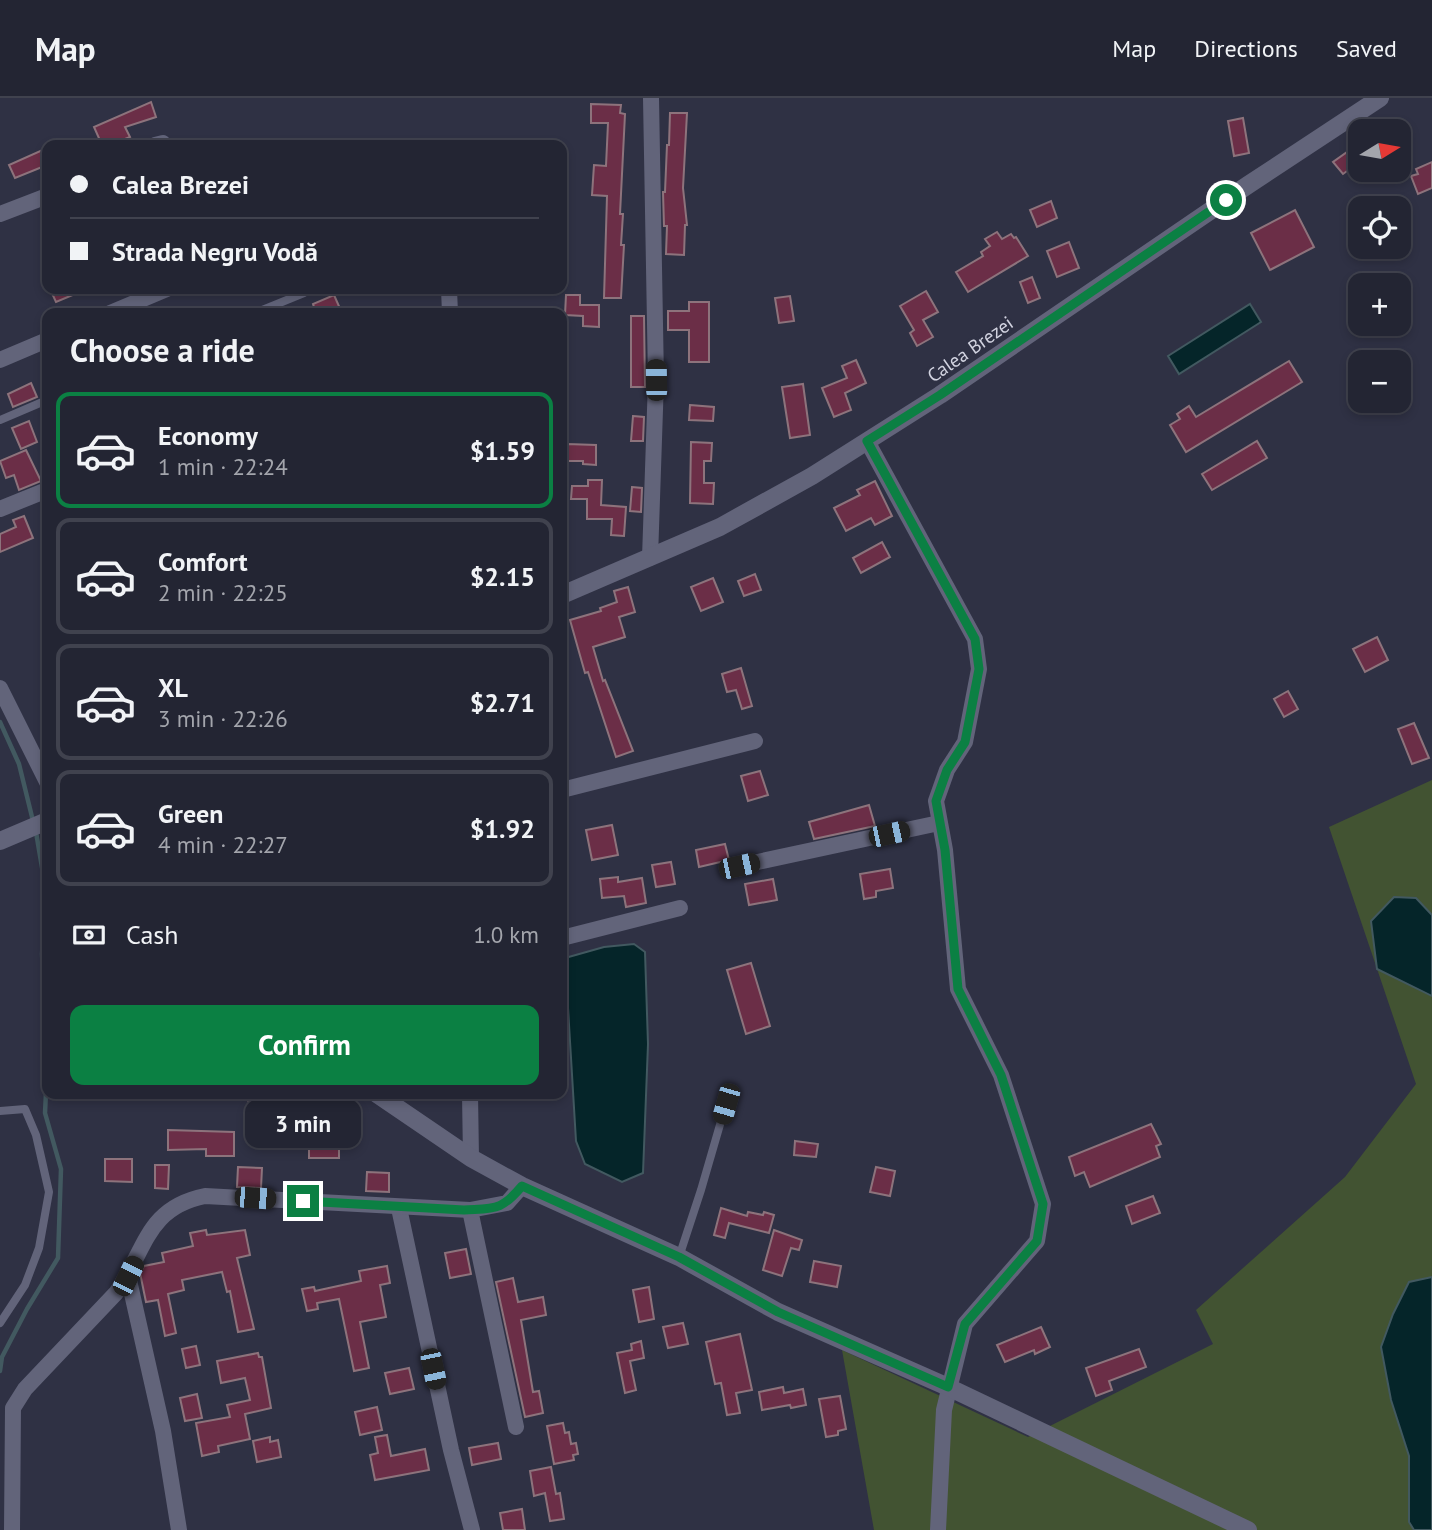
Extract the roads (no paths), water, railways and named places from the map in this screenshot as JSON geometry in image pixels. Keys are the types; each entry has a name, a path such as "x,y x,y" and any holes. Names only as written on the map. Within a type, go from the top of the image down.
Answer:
{"street":[{"path":"650,558 656,380 651,98"},
{"name":"Calea Brezei","path":"567,593 756,509 940,395 1380,98"},
{"path":"0,214 42,198"},
{"path":"122,308 155,294"},
{"path":"0,360 42,342"},
{"path":"867,441 975,639 979,669 965,742 947,770 936,801 948,876 958,989 1001,1075 1043,1204 1037,1241 965,1324 944,1410 938,1530"},
{"path":"0,509 42,492"},
{"path":"0,688 42,772"},
{"path":"567,789 755,741"},
{"path":"0,841 42,823"},
{"path":"739,866 939,823"},
{"path":"567,937 680,908"},
{"path":"384,1099 471,1158 522,1186 679,1257 778,1312 948,1387 1248,1530"},
{"path":"470,1099 471,1158"},
{"path":"12,1530 13,1409 25,1388 116,1293 160,1218 186,1200 205,1196 231,1196 399,1208 470,1210 508,1203 522,1186"},
{"path":"399,1208 448,1437 472,1530"},
{"path":"470,1210 516,1427"},
{"path":"128,1276 163,1431 179,1530"}],"lane":[{"path":"267,308 302,294"},
{"path":"0,420 42,402"},
{"path":"679,1257 726,1104"},
{"path":"0,1111 25,1109 36,1135 49,1192 39,1248 25,1285 0,1322"}],"waterway":[{"path":"0,722 19,764 33,821"},
{"path":"36,832 42,867"},
{"path":"0,1371 2,1357 58,1258 61,1169 45,1113 46,1099"}]}
